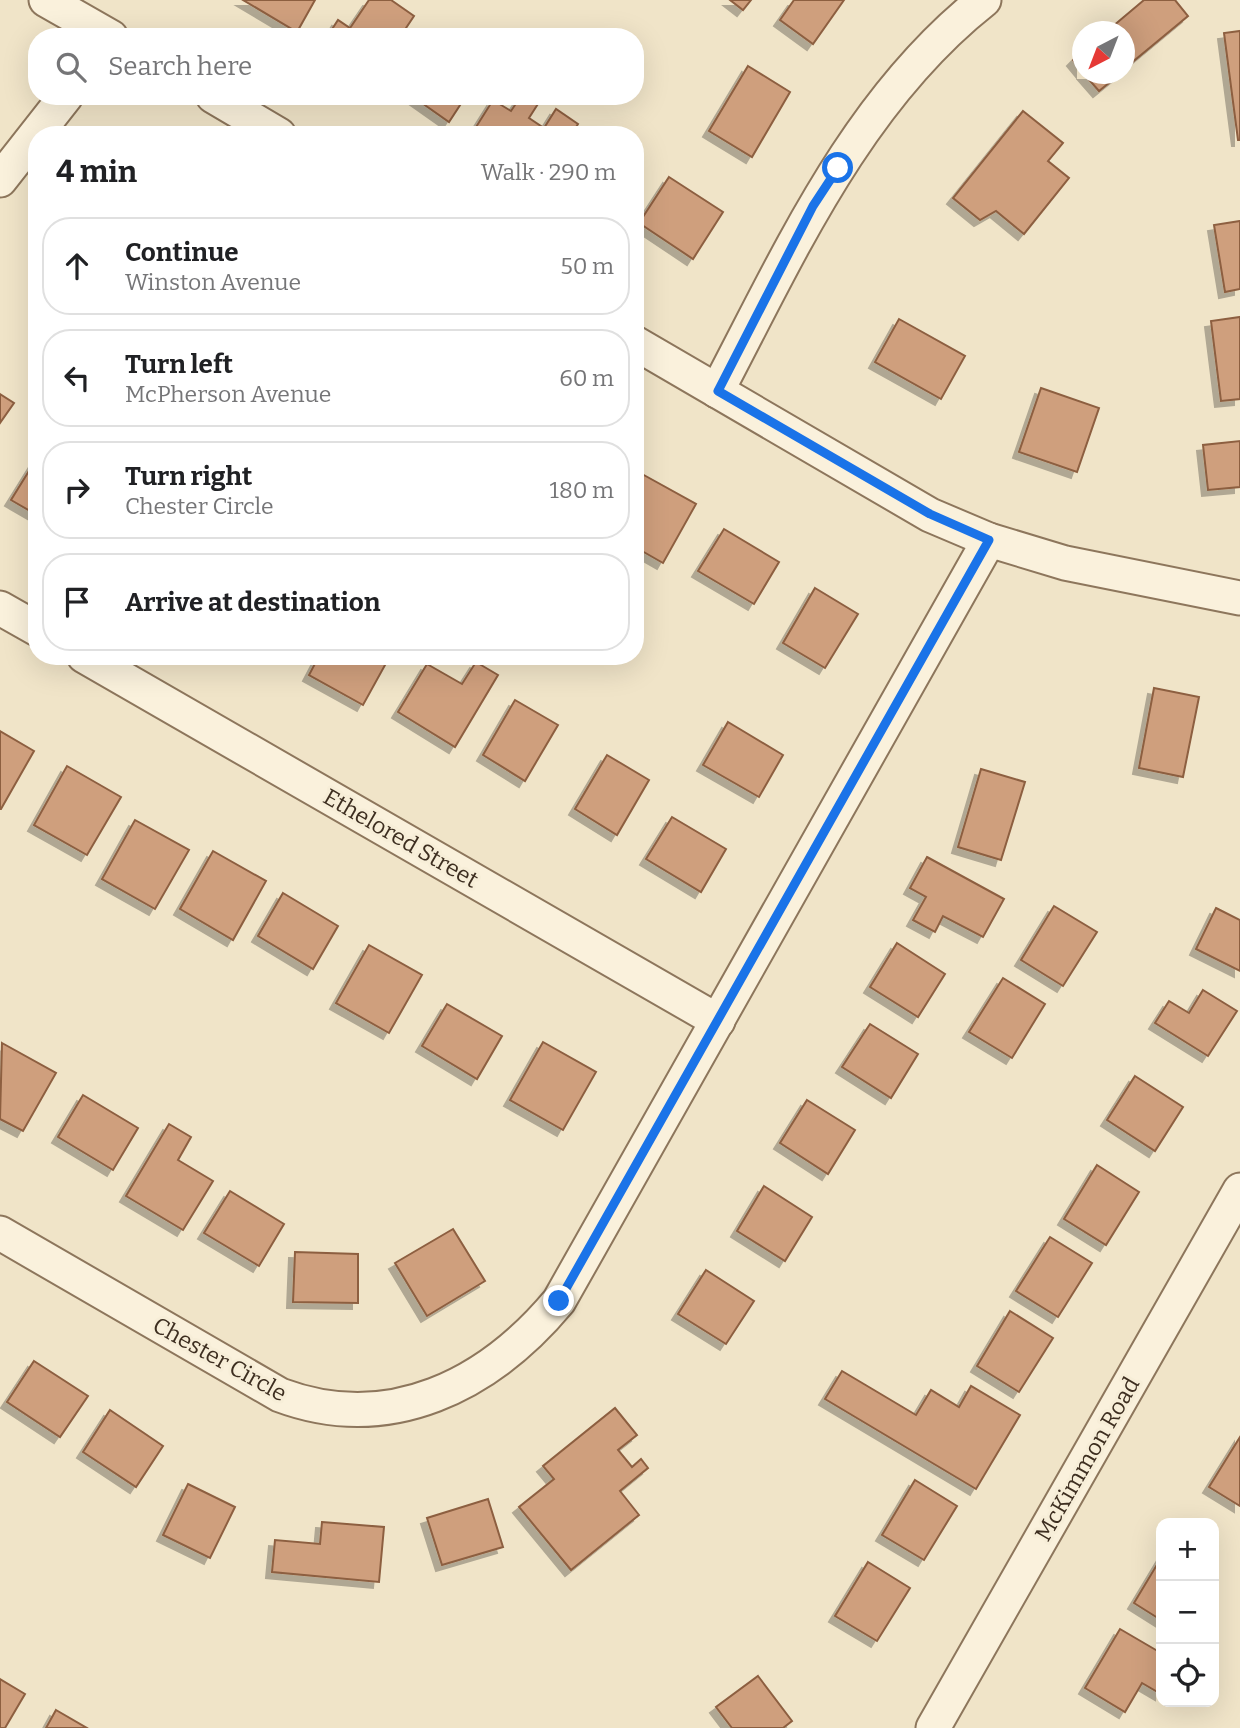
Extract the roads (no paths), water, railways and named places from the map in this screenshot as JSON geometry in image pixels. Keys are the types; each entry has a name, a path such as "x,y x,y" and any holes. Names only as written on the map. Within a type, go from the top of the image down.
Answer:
{"street":[{"path":"46,0 95,28"},
{"path":"718,391 813,206 838,168 877,112 920,60 984,0"},
{"path":"42,126 59,105"},
{"path":"228,105 264,126"},
{"path":"0,180 28,144"},
{"path":"644,348 930,514 989,540 1065,563 1240,598"},
{"name":"Chester Circle","path":"0,1233 280,1395 301,1403 346,1410 413,1402 456,1387 496,1364 530,1335 559,1301 989,540"},
{"path":"0,608 28,624"},
{"name":"Ethelored Street","path":"100,665 718,1021"},
{"name":"McKimmon Road","path":"933,1728 1240,1190"}]}
